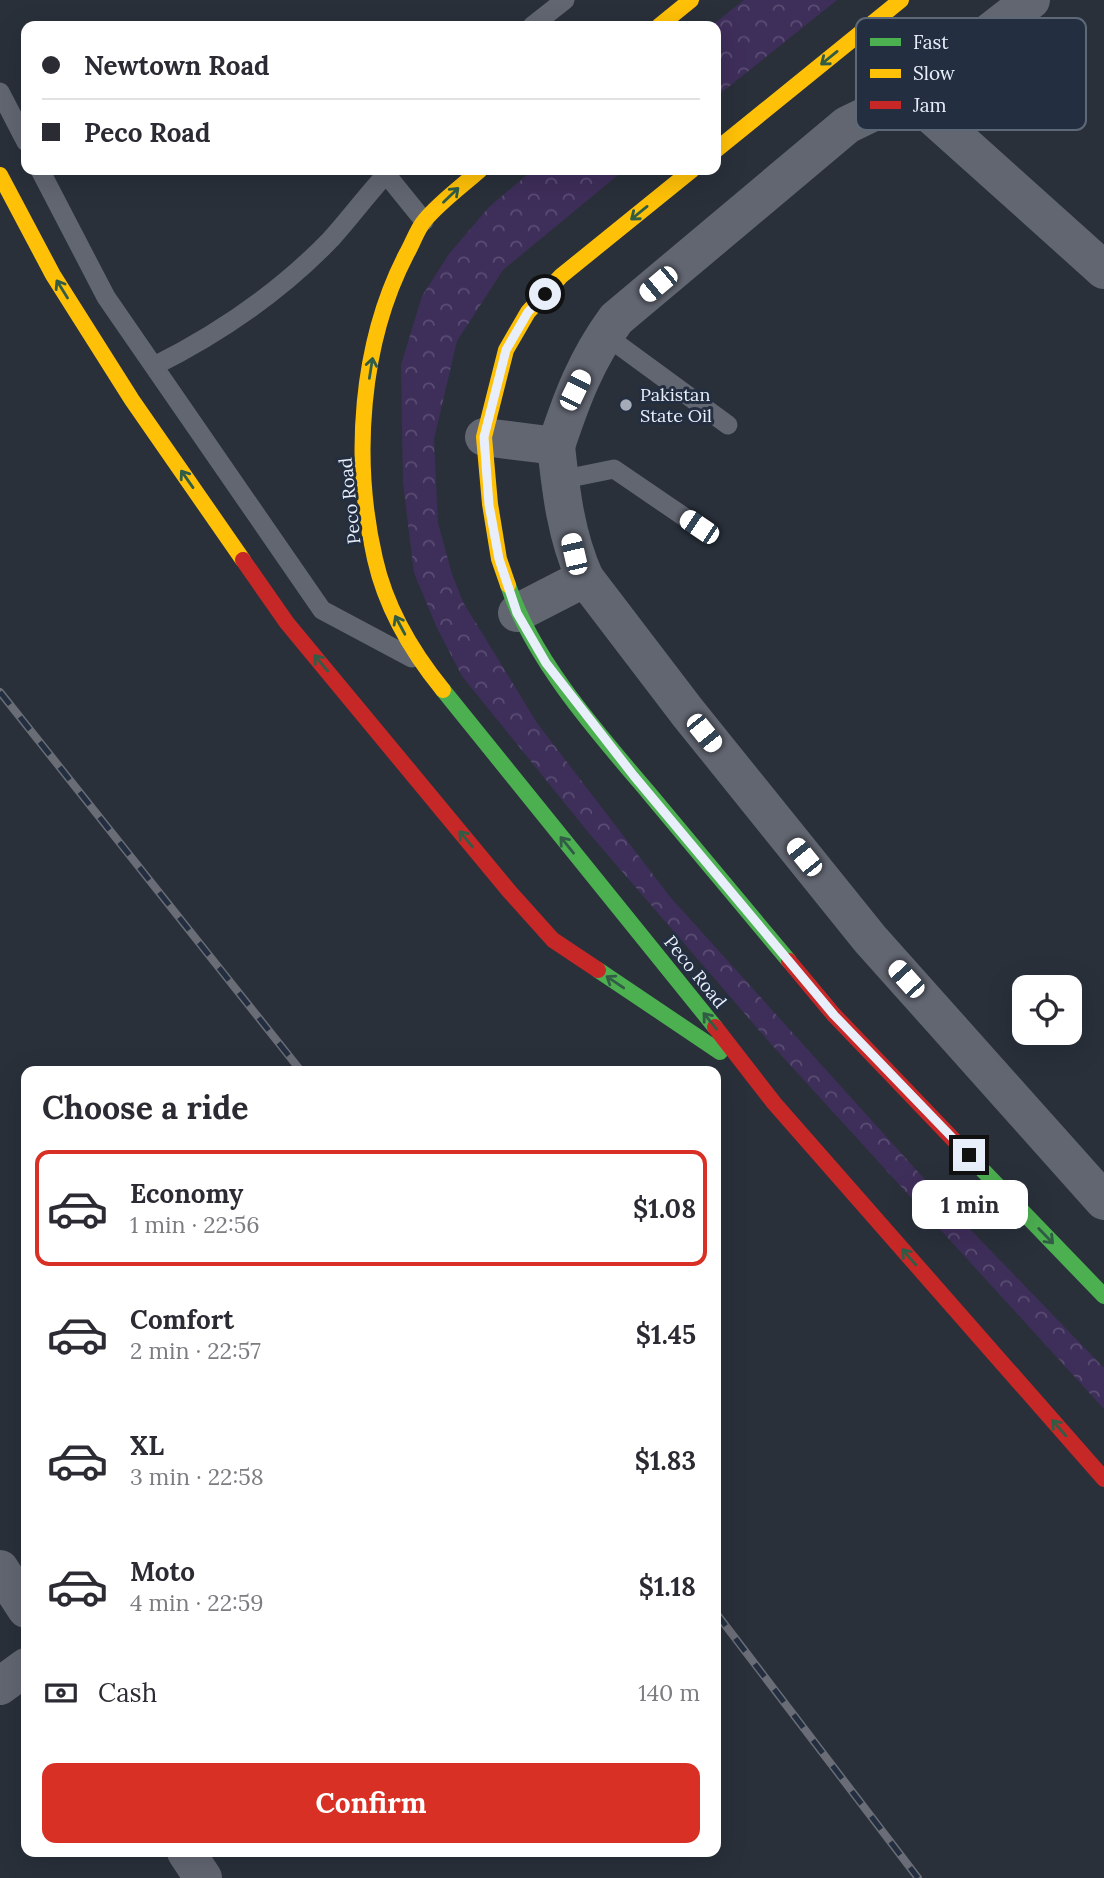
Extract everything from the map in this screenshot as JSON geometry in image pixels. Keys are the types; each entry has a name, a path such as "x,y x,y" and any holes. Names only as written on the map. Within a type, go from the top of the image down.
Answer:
{"main road":[{"path":"665,21 691,0"},
{"path":"879,18 901,0"},
{"path":"721,146 856,36"},
{"path":"0,175 53,275 132,400 287,623 509,891 553,940 753,1074"},
{"path":"424,221 475,175"},
{"path":"686,175 561,276 528,312 506,350 484,437 489,505 499,559 517,613 546,663 617,756 834,1015 1104,1296"},
{"name":"Peco Road","path":"424,221 391,284 377,331 363,435 365,493 375,560 395,617 419,661 774,1103 1104,1479"}],"street":[{"path":"1008,18 1031,0"},
{"path":"856,121 847,125 617,319 595,348 575,390 558,463 563,505 574,554 585,578 688,713 870,939 1104,1201"},
{"path":"948,130 1104,270"},
{"path":"484,437 558,463"},
{"path":"517,613 585,578"},
{"path":"0,1569 21,1601"},
{"path":"0,1686 21,1671"},
{"path":"189,1857 203,1878"}],"lane":[{"path":"538,21 565,0"},
{"path":"0,92 21,132"},
{"path":"43,175 106,297 322,610 419,661"},
{"path":"154,366 199,343 278,289 331,239 385,175"},
{"path":"390,175 424,221"},
{"path":"605,335 728,425"},
{"path":"558,463 614,469 699,527"}],"green space":[{"path":"744,0 837,0 721,93 721,21 717,21"},
{"path":"527,175 618,175 503,270 457,341 434,439 438,523 463,602 537,723 671,898 965,1224 1104,1368 1104,1409 771,1044 588,832 462,676 437,628 414,573 403,483 401,365 422,296 449,254 489,207"}],"railway":[{"path":"0,692 297,1066"},
{"path":"721,1620 918,1878"}],"traffic: fast":[{"path":"508,585 533,640 568,694 789,961"},
{"path":"443,690 715,1027"},
{"path":"598,970 720,1052"},
{"path":"972,1159 1104,1296"}],"traffic: slow":[{"path":"665,21 691,0"},
{"path":"879,18 901,0"},
{"path":"721,146 856,36"},
{"path":"0,175 53,275 132,400 243,560"},
{"path":"443,690 421,660 393,612 375,559 364,482 365,403 370,363 379,325 391,288 417,232 437,207 474,175"},
{"path":"508,585 499,559 490,504 484,437 506,350 528,312 561,276 686,175"}],"traffic: jam":[{"path":"243,560 287,623 509,891 553,940 598,970"},
{"path":"789,961 834,1015 972,1159"},
{"path":"715,1027 774,1103 1104,1479"}],"place":[{"name":"Pakistan State Oil","path":"626,405"}],"route":[{"path":"545,294 528,312 506,350 484,437 489,505 499,559 517,613 546,663 617,756 834,1015 969,1155"}]}
